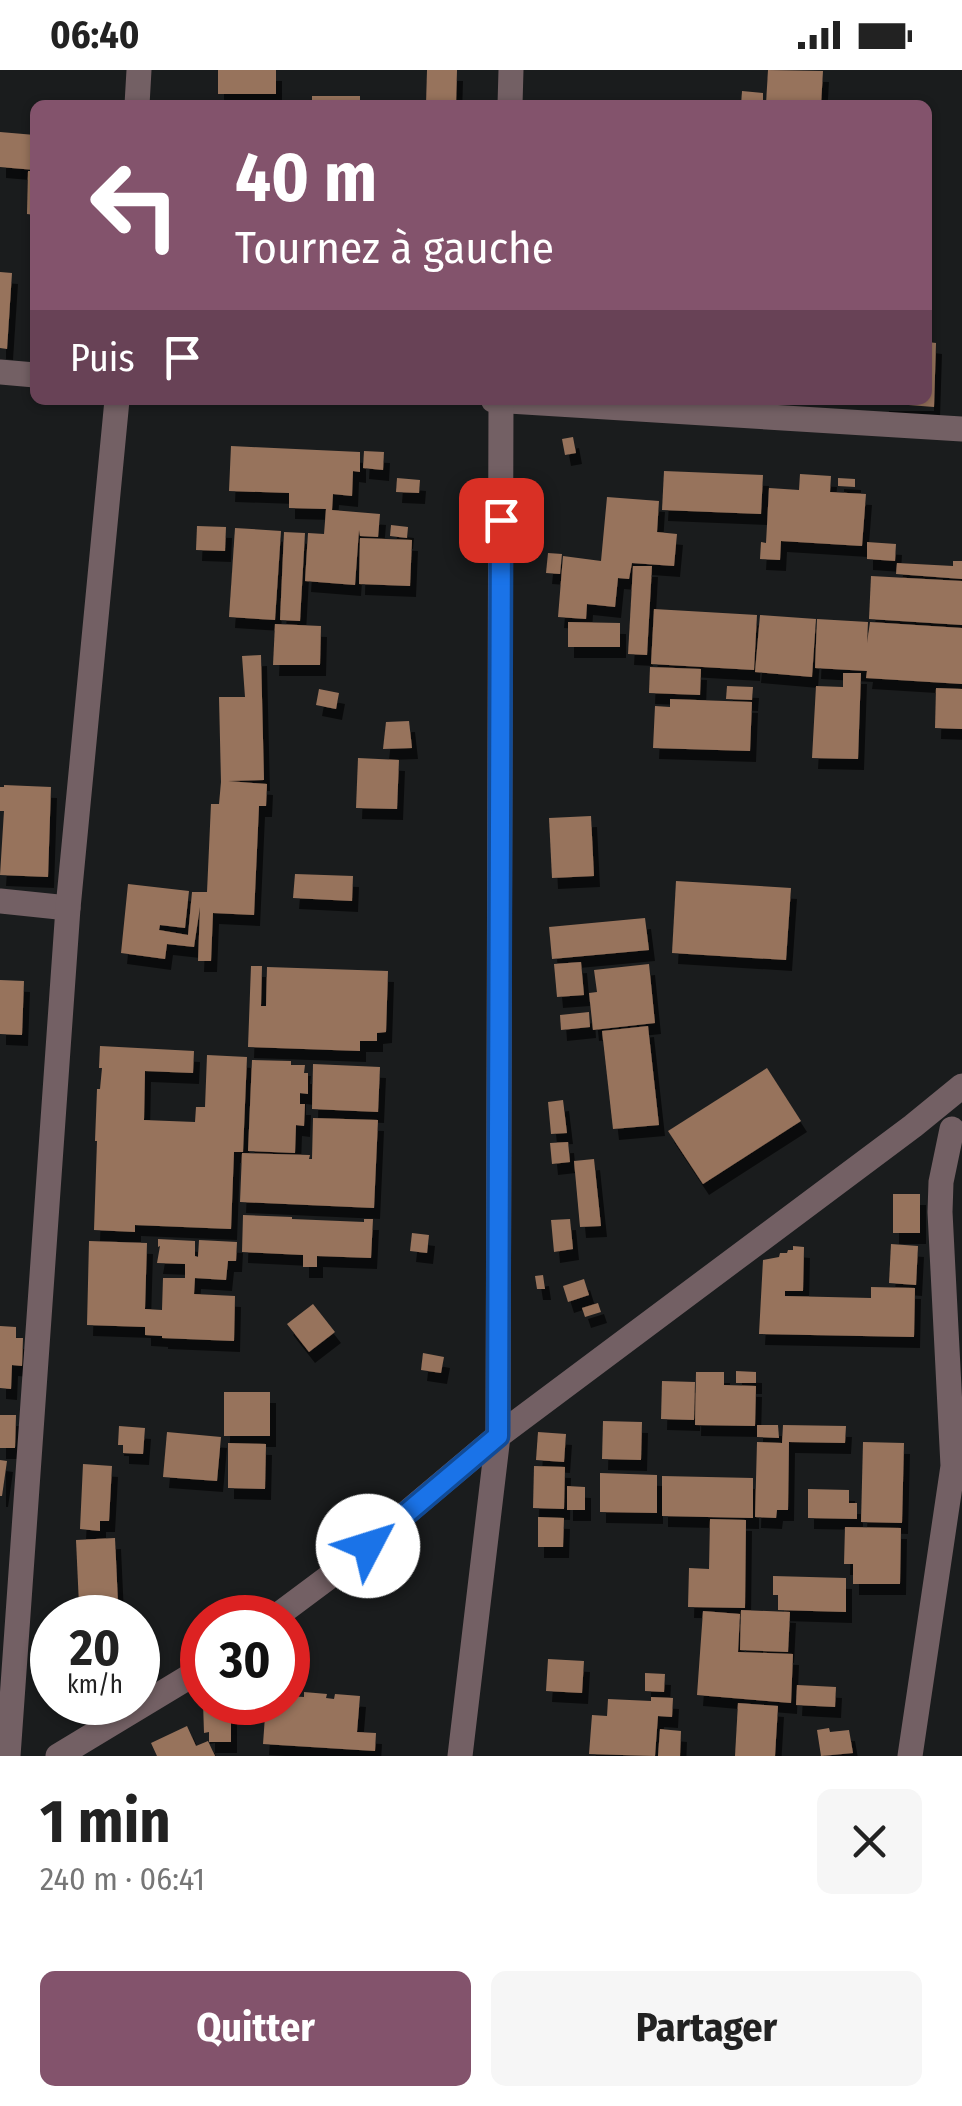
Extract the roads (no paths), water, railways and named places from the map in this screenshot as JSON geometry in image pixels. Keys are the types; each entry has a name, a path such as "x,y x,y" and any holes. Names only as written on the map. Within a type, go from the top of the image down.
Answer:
{"street":[{"path":"137,100 139,70"},
{"path":"510,100 511,70"},
{"path":"0,372 30,375"},
{"path":"8,1756 68,908 117,405"},
{"path":"460,1756 498,1436 501,405"},
{"path":"580,405 962,429"},
{"path":"0,901 68,908"},
{"path":"305,1595 498,1436 962,1086"},
{"path":"910,1756 957,1466 940,1212 941,1182 957,1129 913,1126"},
{"path":"58,1756 180,1682"}]}
